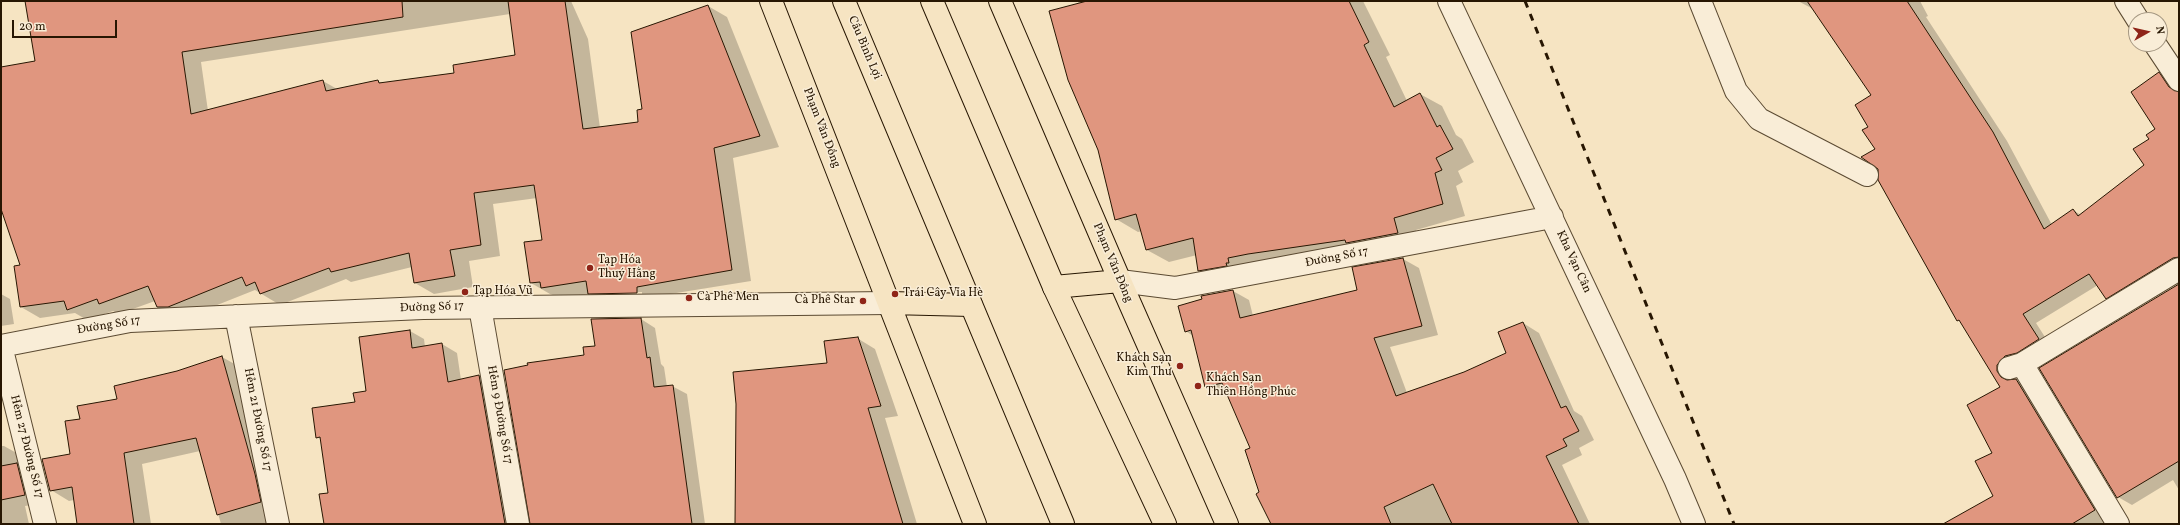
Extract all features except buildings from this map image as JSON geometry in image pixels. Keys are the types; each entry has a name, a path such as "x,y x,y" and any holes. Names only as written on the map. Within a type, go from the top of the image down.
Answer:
{"main road":[{"name":"Phạm Văn Đồng","path":"771,1 976,524"},
{"name":"Cầu Bình Lợi","path":"844,1 970,304"},
{"path":"932,1 1054,287 1165,524"},
{"name":"Phạm Văn Đồng","path":"1000,1 1120,281 1227,524"},
{"path":"1054,287 1120,281"},
{"path":"889,303 970,304 1063,524"}],"street":[{"name":"Kha Vạn Cân","path":"1450,1 1675,479 1694,524"},
{"path":"1700,1 1736,91 1759,119 1867,175"},
{"path":"2126,1 2133,12"},
{"path":"2160,52 2179,80"},
{"name":"Đường Số 17","path":"1120,281 1174,288 1552,217"},
{"path":"2118,524 2016,366 2179,269"},
{"name":"Đường Số 17","path":"1,346 130,321 480,307 889,303"},
{"name":"Hẻm 9 Đường Số 17","path":"480,307 518,524"},
{"name":"Hẻm 21 Đường Số 17","path":"236,316 278,524"},
{"name":"Hẻm 27 Đường Số 17","path":"1,346 45,524"}],"railway":[{"path":"1525,1 1734,524"}],"place":[{"name":"Tạp Hóa Thuý Hằng","path":"590,268"},
{"name":"Tạp Hóa Vũ","path":"465,292"},
{"name":"Trái Cây Vỉa Hè","path":"895,294"},
{"name":"Cà Phê Men","path":"689,298"},
{"name":"Cà Phê Star","path":"863,301"},
{"name":"Khách Sạn Kim Thư","path":"1180,366"},
{"name":"Khách Sạn Thiên Hồng Phúc","path":"1198,386"}]}
